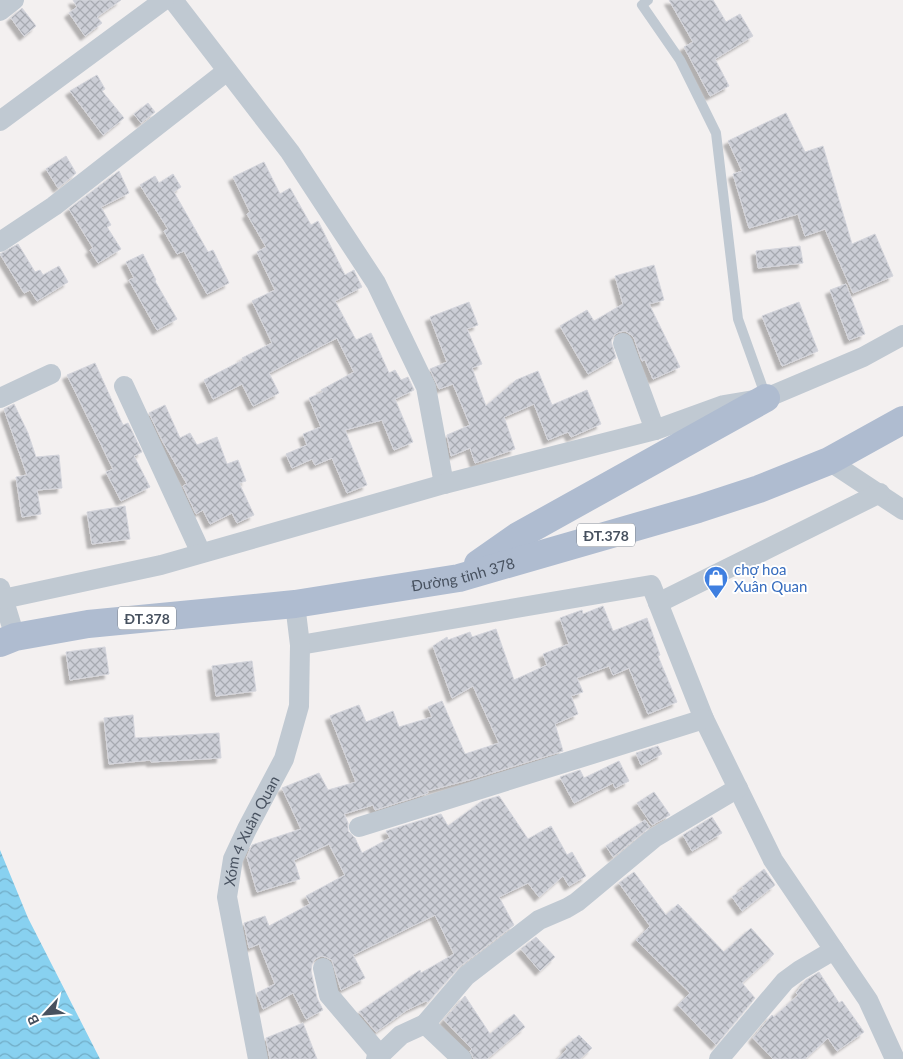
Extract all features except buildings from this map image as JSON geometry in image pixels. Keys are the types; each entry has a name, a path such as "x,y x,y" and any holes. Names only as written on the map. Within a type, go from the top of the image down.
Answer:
{"main road":[{"path":"459,578 518,536 766,398"},
{"name":"Đường tỉnh 378","path":"7,640 88,624 295,604 459,578 759,489 829,461 903,420"}],"street":[{"path":"0,11 14,0"},
{"path":"0,121 164,0"},
{"path":"173,0 290,152 376,283 426,387 444,484"},
{"path":"0,242 54,206 227,71"},
{"path":"7,640 2,593 161,565 444,484 655,430 724,405 766,398 863,357 903,335"},
{"path":"623,343 655,430"},
{"path":"0,398 51,374"},
{"path":"124,386 202,553"},
{"path":"829,461 903,510"},
{"path":"658,603 880,493"},
{"path":"300,645 651,585 704,719 773,860 868,1000 895,1059"},
{"name":"Xóm 4 Xuân Quan","path":"258,1059 227,897 233,859 284,759 299,706 300,645 295,604"},
{"path":"359,827 704,719"},
{"path":"323,968 329,995 378,1057 400,1035 426,1024 466,976 532,925 577,902 654,838 738,788"},
{"path":"719,1059 785,981 834,950"},
{"path":"426,1024 462,1059"}],"lane":[{"path":"648,0 642,5 680,60 716,133 738,319 766,398"}],"water":[{"path":"0,850 28,918 100,1059 0,1059"}],"place":[{"name":"chợ hoa Xuân Quan","path":"716,599"}]}
